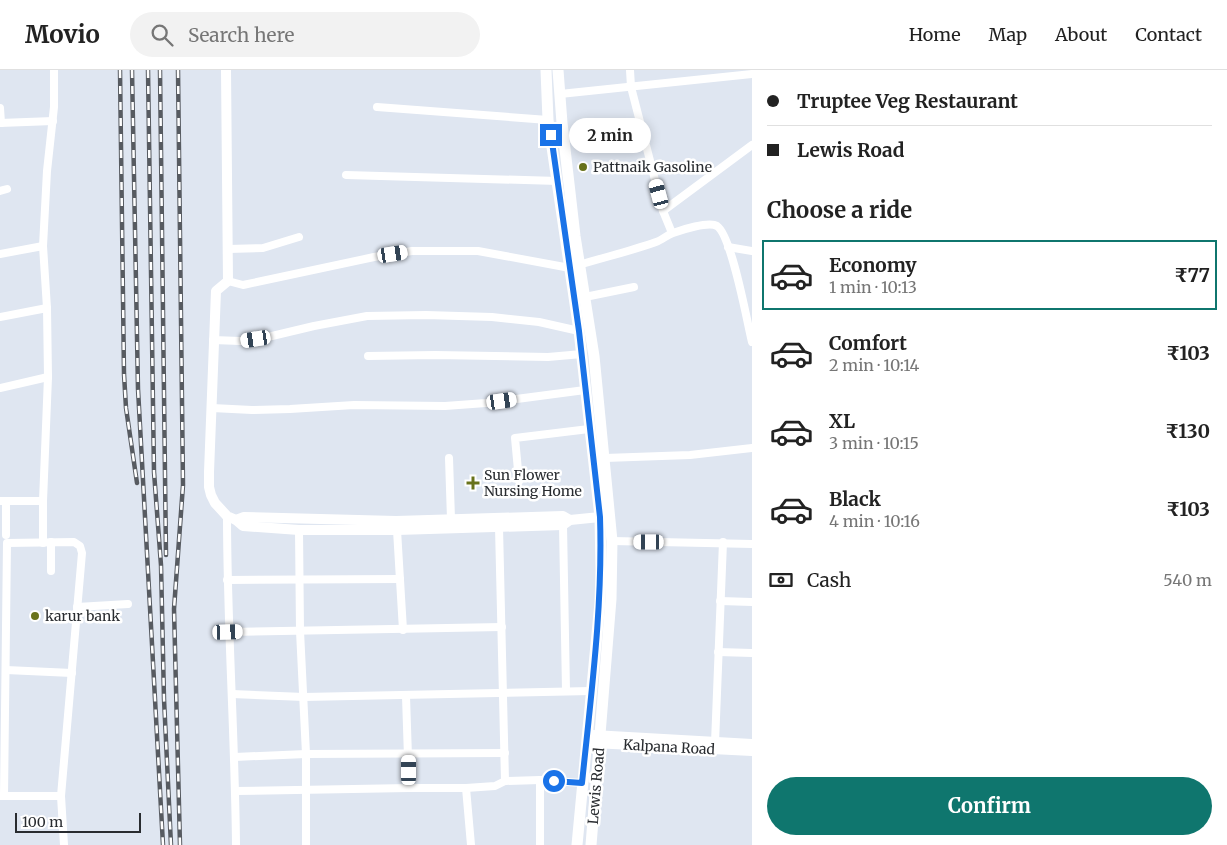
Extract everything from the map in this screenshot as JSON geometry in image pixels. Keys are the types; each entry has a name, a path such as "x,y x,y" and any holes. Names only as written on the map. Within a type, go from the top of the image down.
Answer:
{"main road":[{"name":"Lewis Road","path":"546,70 548,120 570,237"},
{"name":"Lewis Road","path":"558,70 570,237 589,429 600,517 600,602 577,845"},
{"name":"Lewis Road","path":"574,266 585,297 594,356 612,541 611,599 591,845"}],"street":[{"path":"52,571 43,501 48,377 47,308 43,246 47,171 54,107 54,70"},
{"path":"226,70 228,281"},
{"path":"630,70 631,86 663,211 672,233"},
{"path":"560,94 752,74"},
{"path":"377,107 548,120"},
{"path":"0,108 0,123 53,121"},
{"path":"663,211 752,146"},
{"path":"346,175 558,181"},
{"path":"228,281 243,285 374,257 412,251 478,251 574,266 658,242 672,233 706,224 719,228 728,247 740,288 752,342"},
{"path":"228,249 263,248 299,237"},
{"path":"0,254 43,246"},
{"path":"728,247 752,251"},
{"path":"228,281 216,291 209,487 216,504 243,526 299,530 397,530 566,522 600,517"},
{"path":"585,297 634,287"},
{"path":"0,317 47,308"},
{"path":"213,340 240,341 368,316 492,317 539,322 579,331"},
{"path":"368,356 548,357 582,354"},
{"path":"0,388 48,377"},
{"path":"212,408 271,410 354,406 445,406 486,403 585,390"},
{"path":"519,481 515,438 589,429"},
{"path":"605,458 690,455 752,448"},
{"path":"449,458 452,519"},
{"path":"43,501 3,501 5,538 3,642 6,670 2,717 2,796 61,796"},
{"path":"231,518 396,521 563,516 566,522 566,691"},
{"path":"231,518 227,580 235,757 236,845"},
{"path":"500,526 505,781"},
{"path":"299,530 300,631 306,754 306,845"},
{"path":"397,530 403,630"},
{"path":"5,538 47,542 74,542 80,546 82,553 61,796 64,845"},
{"path":"612,541 752,544"},
{"path":"715,743 723,542"},
{"path":"227,580 299,578 400,579"},
{"path":"720,601 752,602"},
{"path":"78,607 128,604"},
{"path":"228,632 502,627"},
{"path":"718,652 752,653"},
{"path":"6,670 72,673"},
{"path":"232,694 304,697 591,691"},
{"path":"406,696 409,788"},
{"name":"Kalpana Road","path":"586,739 752,751"},
{"name":"Kalpana Road","path":"600,740 752,744"},
{"path":"235,757 409,752 505,753"},
{"path":"235,791 466,788 494,786 505,781 540,780 582,783"},
{"path":"540,780 540,845"},
{"path":"466,788 471,845"}],"railway":[{"path":"120,70 124,374 126,408 137,483"},
{"path":"132,70 138,389 163,845"},
{"path":"148,70 154,472 161,565 164,699 171,845"},
{"path":"160,70 166,555"},
{"path":"178,70 183,485 174,609 180,845"}],"place":[{"name":"Pattnaik Gasoline","path":"583,167"},
{"name":"Sun Flower Nursing Home","path":"473,483"},
{"name":"karur bank","path":"35,616"}],"route":[{"path":"551,135 579,331 600,517 601,541 600,602 582,783 554,781"}]}
